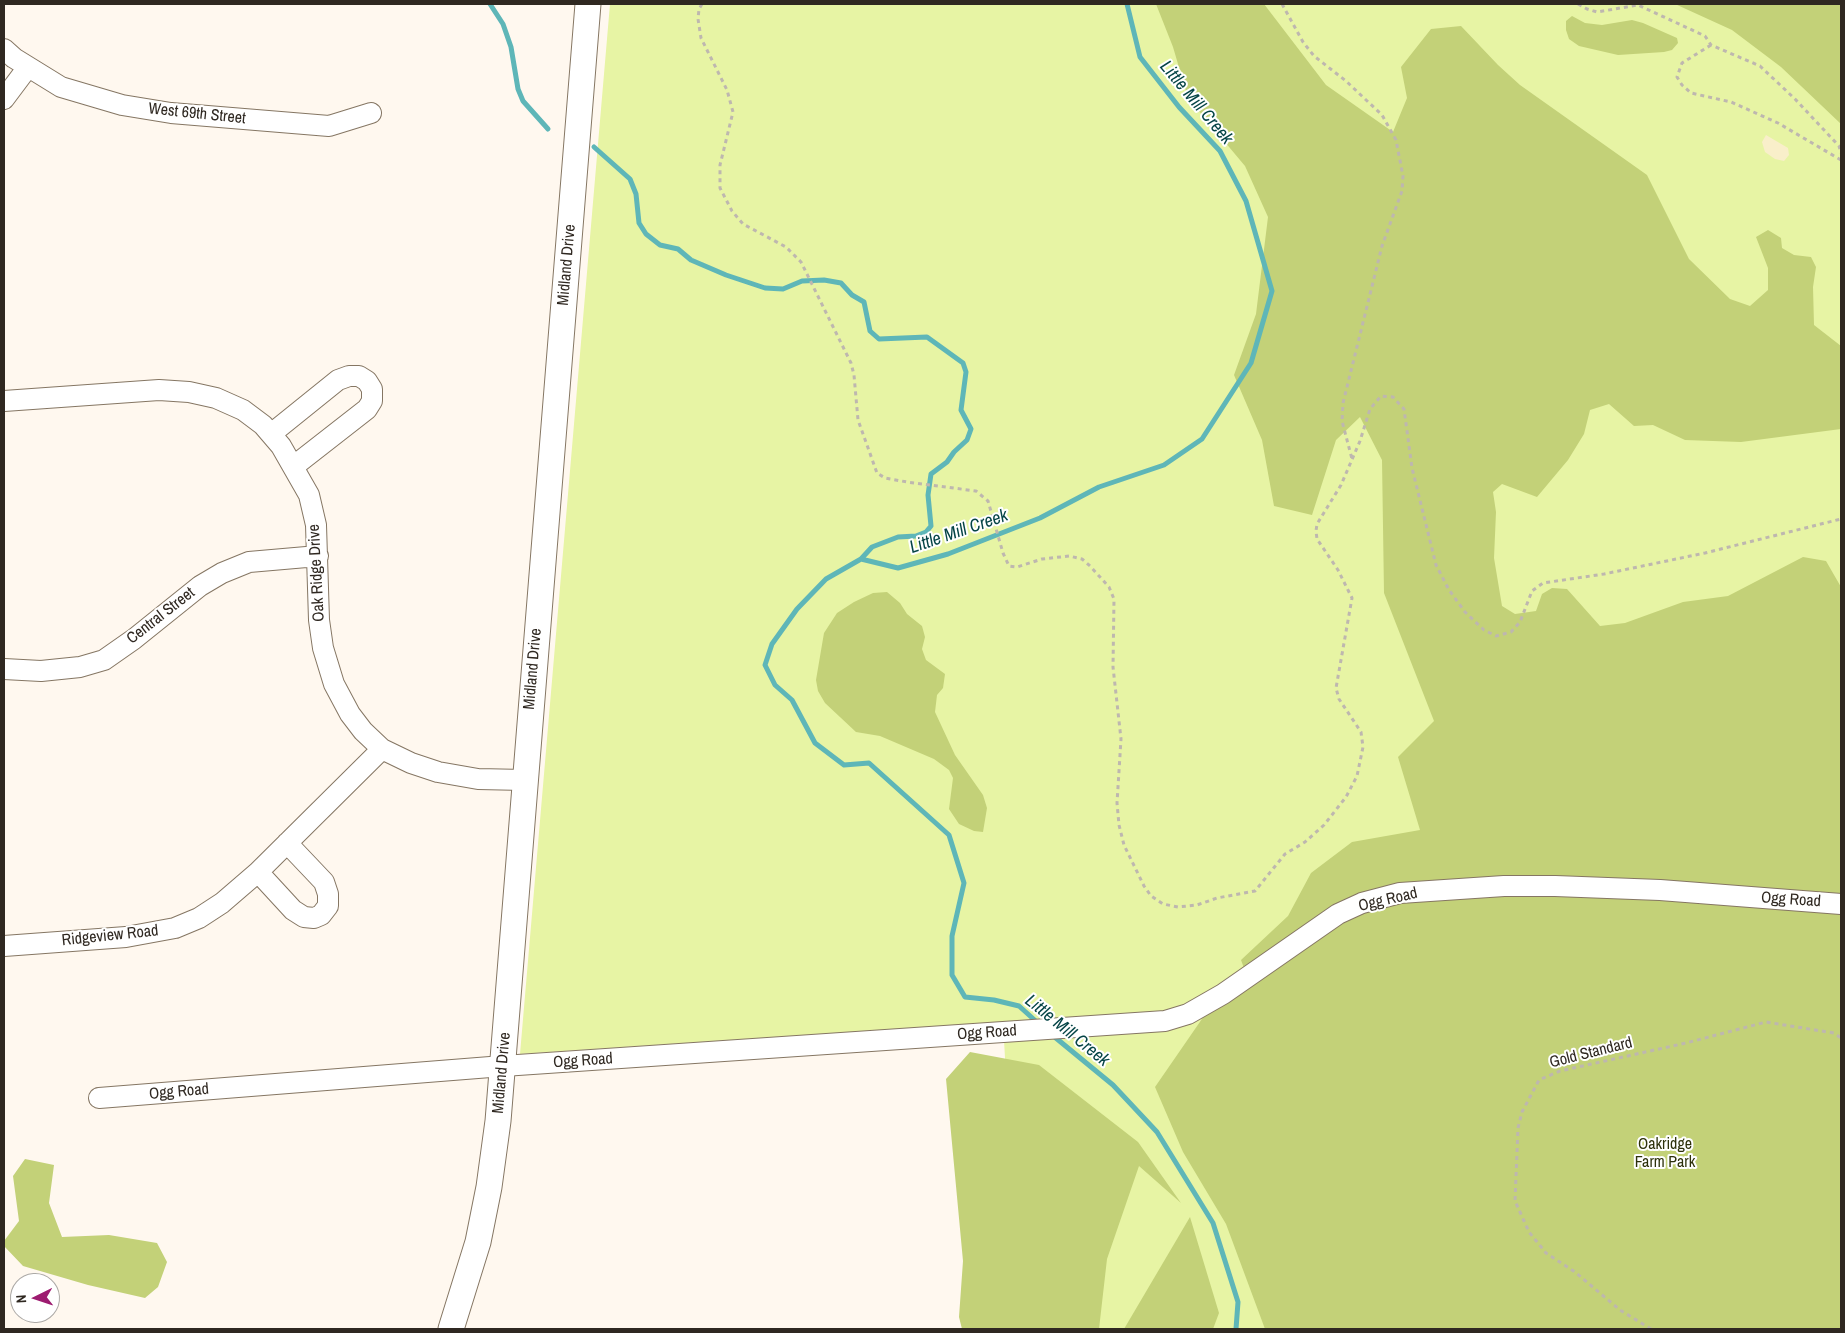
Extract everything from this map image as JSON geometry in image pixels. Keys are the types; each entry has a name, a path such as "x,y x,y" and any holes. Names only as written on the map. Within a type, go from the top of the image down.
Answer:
{"main road":[{"name":"Midland Drive","path":"451,1329 478,1242 489,1187 503,1066 524,780 588,4"}],"street":[{"name":"West 69th Street","path":"4,49 14,58 61,87 122,105 171,113 329,126 372,114"},
{"path":"4,99 28,67"},
{"path":"271,434 338,380 349,376 359,376 367,381 372,389 372,401 367,409 294,466"},
{"name":"Oak Ridge Drive","path":"4,401 159,390 189,392 216,398 243,410 271,434 294,466 309,495 316,524 319,620 323,648 334,684 350,714 363,731 382,749 438,772 478,779 524,780"},
{"name":"Central Street","path":"4,669 41,671 80,668 104,660 134,639 200,586 222,572 249,562 318,556"},
{"name":"Ridgeview Road","path":"4,946 126,937 175,928 200,918 222,904 258,872 382,749"},
{"path":"258,872 293,910 304,917 314,918 321,915 328,906 328,894 324,882 287,843"},
{"name":"Ogg Road","path":"99,1098 503,1066 1165,1021 1188,1014 1223,994 1338,914 1362,903 1400,894 1504,886 1555,886 1660,890 1841,904"}],"path":[{"path":"702,4 698,9 701,38 728,90 733,112 720,165 720,188 732,211 743,224 786,247 801,262 854,375 858,420 877,473 885,478 976,491 984,496 990,508 1003,553 1010,566 1017,567 1042,558 1069,556 1082,559 1101,576 1114,599 1113,667 1121,739 1117,802 1119,825 1124,845 1144,886 1152,896 1163,904 1178,907 1255,891 1285,854 1305,842 1324,825 1346,797 1357,776 1363,747 1361,732 1339,699 1336,688 1352,598 1338,570 1317,539 1316,531 1317,524 1341,484 1352,460 1374,402 1381,396 1393,397 1404,409 1412,468 1436,565 1449,590 1465,612 1484,630 1496,636 1511,632 1520,622 1532,591 1544,583 1604,574 1697,555 1841,519"},
{"path":"1282,4 1303,42 1314,56 1346,80 1382,115 1396,140 1403,176 1400,200 1382,246 1343,403 1342,421 1352,460"},
{"path":"1578,4 1586,9 1597,12 1638,5 1705,36 1711,45 1760,66 1796,99 1838,146 1841,160"},
{"path":"1711,45 1682,64 1678,70 1677,77 1682,86 1691,94 1731,102 1778,123 1841,160"},
{"name":"Gold Standard","path":"1651,1329 1620,1310 1576,1272 1546,1253 1529,1232 1515,1201 1518,1128 1522,1112 1539,1080 1560,1072 1686,1043 1766,1022 1834,1033 1841,1038"}],"green space":[{"name":"Oakridge Farm Park","path":"610,4 1841,4 1841,1329 1020,1329 1003,1022 520,1054"},
{"name":"Oakridge Farm Park","path":"1156,4 1264,4 1326,85 1393,132 1407,98 1401,67 1431,29 1461,26 1520,85 1647,175 1689,259 1730,299 1750,306 1768,290 1768,268 1756,237 1768,230 1781,238 1782,248 1794,255 1811,257 1816,267 1813,287 1814,325 1841,346 1841,429 1741,442 1685,440 1653,425 1634,426 1609,404 1590,410 1584,434 1568,460 1537,497 1502,484 1493,492 1496,512 1494,558 1502,606 1515,614 1536,611 1542,594 1552,588 1567,589 1600,626 1625,623 1683,602 1728,596 1803,557 1826,561 1841,587 1841,1329 1265,1329 1226,1224 1183,1152 1155,1087 1204,1016 1251,987 1241,960 1288,916 1311,873 1352,842 1420,830 1398,757 1434,721 1384,593 1382,460 1360,417 1336,440 1312,515 1274,506 1262,440 1234,375 1256,314 1268,217 1245,166 1188,98 1173,47"},
{"path":"1675,4 1841,4 1841,124 1781,67 1732,30"},
{"path":"1572,16 1585,23 1602,25 1632,20 1677,38 1678,43 1672,50 1664,52 1618,55 1579,46 1569,39 1566,30 1566,21"},
{"path":"887,592 900,603 907,614 922,626 925,637 922,649 926,660 945,674 943,688 937,695 935,712 955,755 983,795 987,808 983,832 974,831 959,824 949,809 953,778 949,770 934,759 880,736 856,732 825,703 818,691 816,680 824,633 837,613 873,593"},
{"path":"970,1052 1039,1065 1138,1142 1181,1203 1139,1166 1107,1259 1099,1329 962,1329 959,1317 963,1261 946,1079"},
{"path":"25,1159 54,1165 49,1203 62,1237 109,1235 157,1243 167,1262 158,1287 145,1298 60,1277 60,1273 47,1273 23,1266 4,1246 4,1241 19,1221 13,1176"},
{"path":"1190,1217 1219,1313 1213,1329 1124,1329"}],"sand":[{"path":"1766,135 1788,148 1789,155 1784,161 1775,159 1765,152 1762,142"}],"waterway":[{"path":"490,4 503,24 511,47 518,89 523,101 548,129"},
{"name":"Little Mill Creek","path":"1039,1024 1019,1006 994,1000 965,997 952,975 952,936 964,883 949,835 869,763 844,765 815,743 792,700 775,685 765,665 772,644 797,609 826,579 861,559 898,568 948,554 1040,518 1099,487 1164,465 1202,439 1251,363 1272,291 1246,201 1220,151 1179,107 1140,57 1127,4"},
{"path":"594,147 630,179 636,194 639,223 646,234 660,245 678,249 691,260 726,275 765,288 783,289 802,281 824,280 841,283 852,295 864,302 870,331 879,339 927,337 963,363 966,372 961,410 971,429 967,440 954,452 947,462 931,474 928,495 931,526 926,532 916,536 898,537 872,547 861,559"},
{"name":"Little Mill Creek","path":"1051,1034 1113,1085 1157,1132 1213,1223 1238,1302 1236,1329"}]}
